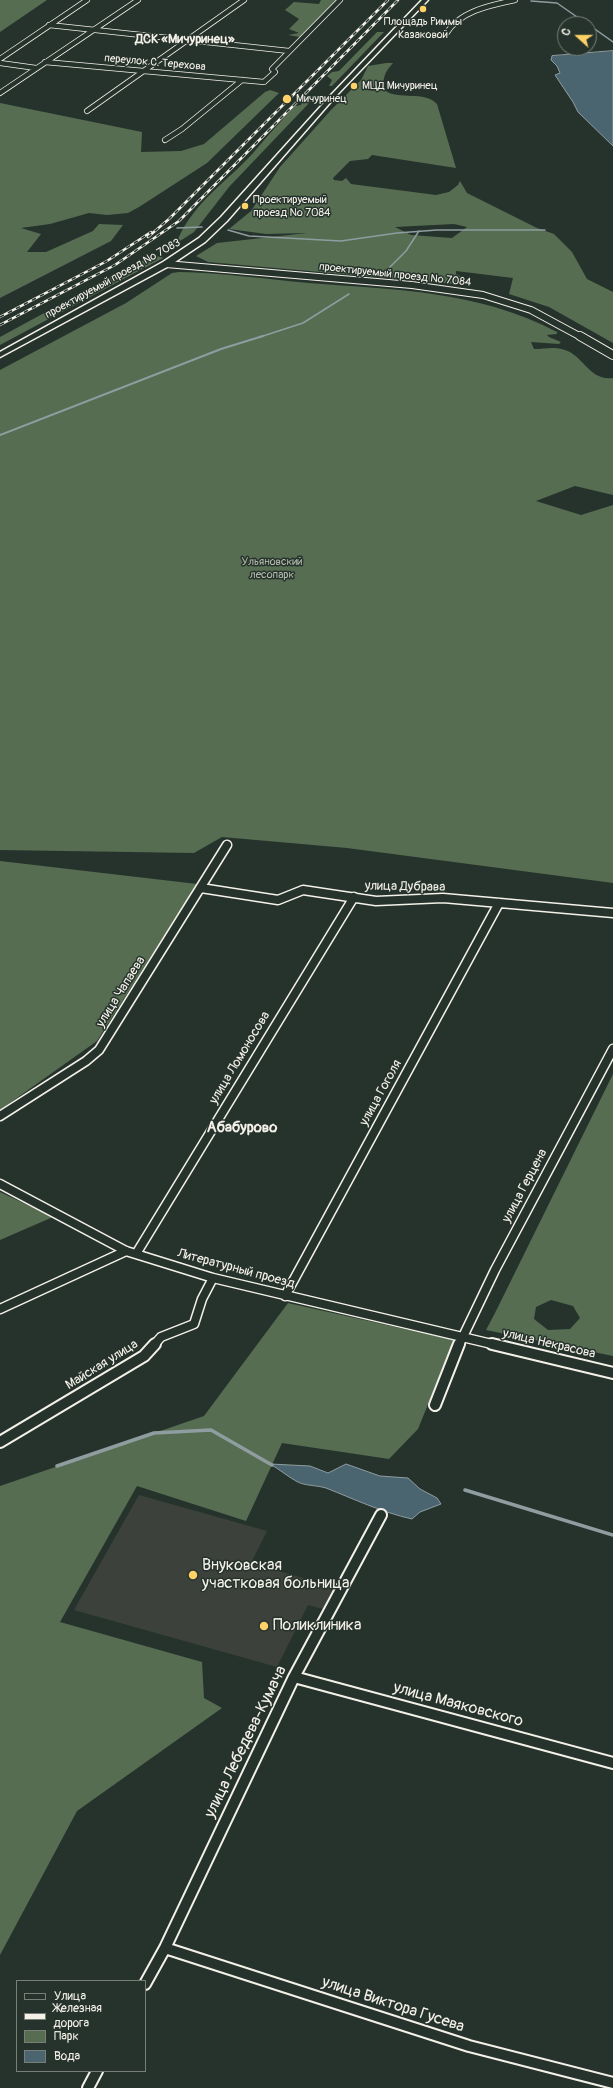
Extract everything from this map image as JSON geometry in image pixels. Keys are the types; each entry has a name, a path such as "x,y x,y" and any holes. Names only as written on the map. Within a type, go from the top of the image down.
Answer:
{"main road":[{"name":"проектируемый проезд № 7083","path":"0,355 166,264 213,230 333,96 425,0"}],"street":[{"path":"0,59 87,0"},
{"path":"0,93 138,0"},
{"path":"87,111 244,0"},
{"path":"49,25 91,31 289,51 340,0"},
{"path":"446,34 454,23 467,15 496,4 515,0"},
{"name":"переулок С. Терехова","path":"45,62 264,82 275,72 272,69 289,51"},
{"path":"0,63 36,68"},
{"path":"165,140 182,129 242,80"},
{"name":"проектируемый проезд № 7084","path":"174,259 210,267"},
{"name":"проектируемый проезд № 7084","path":"166,264 412,285 483,295 531,310 554,321 613,355"},
{"name":"улица Чапаева","path":"0,1116 86,1061 99,1050 227,845"},
{"name":"улица Дубрава","path":"201,888 278,900 303,890 376,901 443,898 613,913"},
{"name":"улица Ломоносова","path":"136,1254 354,897"},
{"name":"улица Гоголя","path":"285,1296 499,903"},
{"name":"улица Герцена","path":"435,1405 462,1338 495,1270 613,1049"},
{"name":"Литературный проезд","path":"0,1184 136,1254 213,1278 479,1341"},
{"path":"0,1309 126,1250"},
{"name":"Майская улица","path":"0,1442 144,1356 161,1337 194,1324 202,1299 213,1278"},
{"name":"улица Некрасова","path":"479,1341 613,1373"},
{"name":"улица Лебедева-Кумача","path":"146,1982 165,1948 294,1677 381,1516"},
{"name":"улица Маяковского","path":"294,1677 613,1763"},
{"name":"улица Виктора Гусева","path":"165,1948 469,2046 613,2083"},
{"path":"88,2088 96,2072"}],"shaded area":[{"name":"Внуковская участковая больница","path":"139,1495 267,1531 251,1563 334,1587 323,1609 308,1605 277,1667 74,1610"}],"green space":[{"path":"0,0 47,0 0,32"},
{"path":"321,0 338,0 300,37 288,35 299,33 289,29 299,19 285,10 294,2 319,4"},
{"path":"377,32 384,32 332,86 329,86 332,80 327,76 332,72 339,71"},
{"path":"393,63 385,75 383,82 384,90 397,95 425,97 437,104 456,168 372,155 368,159 350,161 333,178 334,180 342,181 346,178 351,184 436,195 449,192 458,185 460,181 467,193 537,228 554,234 572,252 587,279 613,292 613,343 549,307 509,294 513,278 456,271 456,274 462,277 455,284 208,262 196,256 217,243 307,233 266,234 229,229 251,211 280,167 331,110 361,80 368,66","holes":["454,224 467,227 452,238 411,235 395,227"]},
{"path":"270,90 279,93 207,163 139,207 128,213 107,215 89,213 50,224 21,228 41,234 27,252 46,252 93,231 99,224 123,225 111,241 0,298 0,103 142,132 141,152 181,151 204,144 265,92"},
{"path":"305,100 312,100 229,187 194,232 180,241 178,239 185,226 202,203 244,163 295,106 301,105"},
{"path":"160,256 163,258 0,345 0,337 138,262"},
{"name":"Ульяновский лесопарк","path":"179,272 436,294 466,300 527,318 557,332 557,334 547,335 561,342 559,344 531,342 534,349 553,348 565,350 572,353 598,376 613,378 613,495 575,486 536,501 581,515 613,505 613,883 347,848 222,837 194,853 0,850 0,370 126,303 172,273"},
{"path":"0,861 197,884 97,1041 0,1110"},
{"path":"613,1074 613,1356 486,1330","holes":["551,1300 573,1306 580,1318 570,1329 548,1330 534,1319 536,1307"]},
{"path":"0,1192 53,1217 0,1240"},
{"path":"288,1303 454,1340 418,1429 389,1459 282,1443 246,1521 137,1486 60,1622 202,1662 204,1698 222,1708 77,1811 0,1955 0,1486 204,1416"}],"water":[{"path":"613,51 613,146 578,112 555,75 560,73 557,66 551,60 552,56 597,56 597,52"},
{"path":"270,1464 310,1466 328,1473 346,1464 380,1476 408,1478 420,1489 437,1498 441,1504 420,1512 412,1519 379,1509 326,1488 299,1483"}],"waterway":[{"path":"531,1 557,3 576,16"},
{"path":"597,31 613,42"},
{"path":"177,228 202,227"},
{"path":"228,230 249,236 341,241 419,231"},
{"path":"419,231 545,230"},
{"path":"388,269 406,251 419,231"},
{"path":"260,337 303,323 349,294"},
{"path":"0,435 221,349 263,336"},
{"path":"57,1466 154,1433 211,1430 272,1465"},
{"path":"465,1490 613,1535"}],"railway":[{"path":"148,237 169,219 388,0"},
{"path":"0,325 115,265 179,221 398,0"},
{"path":"0,317 107,261 151,232"}],"place":[{"name":"Площадь Риммы Казаковой","path":"423,9"},
{"name":"МЦД Мичуринец","path":"354,86"},
{"name":"Мичуринец","path":"287,99"},
{"name":"Проектируемый проезд № 7084","path":"245,206"},
{"name":"Внуковская участковая больница","path":"193,1575"},
{"name":"Поликлиника","path":"264,1626"}],"district":[{"name":"ДСК «Мичуринец»","path":"185,40"},
{"name":"Абабурово","path":"242,1128"}]}
